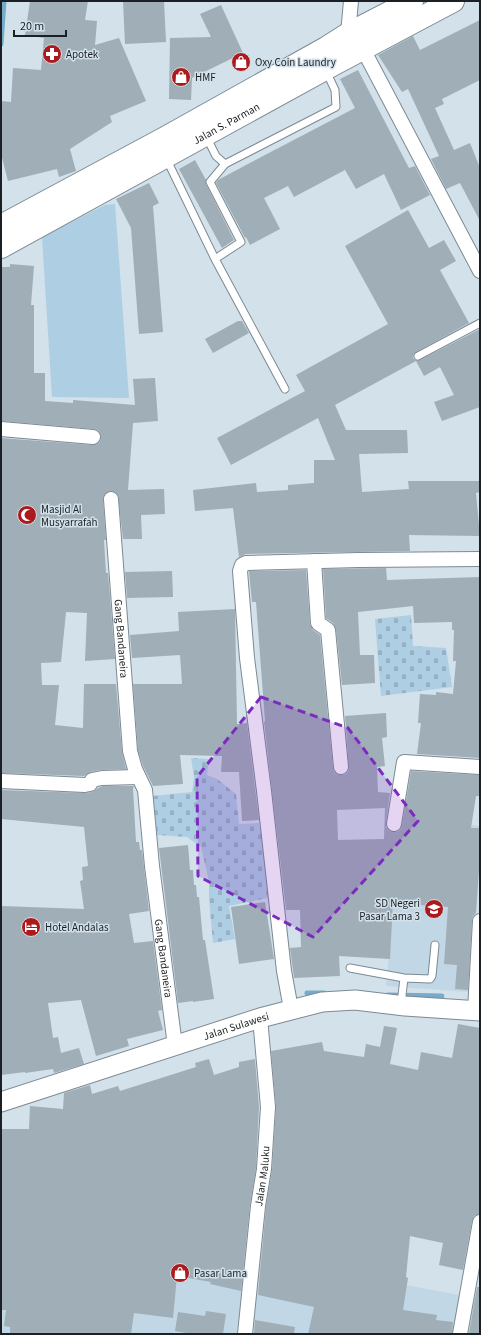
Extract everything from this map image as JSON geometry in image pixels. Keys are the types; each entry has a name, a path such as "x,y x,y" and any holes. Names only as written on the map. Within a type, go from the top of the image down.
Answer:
{"highway":[{"name":"Jalan S. Parman","path":"1,247 161,149 206,134 356,42 412,1"},
{"name":"Jalan S. Parman","path":"356,42 453,1"},
{"name":"Jalan S. Parman","path":"1,226 161,149 328,60"}],"main road":[{"name":"Jalan Sulawesi","path":"1,1102 260,1018 290,1009 322,1002 403,1000 477,1010"}],"street":[{"path":"352,1 356,42 480,271"},
{"path":"1,429 93,437"},
{"name":"Gang Bandaneira","path":"111,499 130,750 135,769 144,790 174,1046"},
{"path":"290,1009 284,971 264,790 247,658 240,571 242,565 246,563 314,561 480,559"},
{"path":"314,561 318,623 328,630 341,767"},
{"path":"394,824 404,762 480,767"},
{"path":"1,781 85,785 90,784 92,780 102,778 138,777"},
{"path":"477,1010 480,921"},
{"name":"Jalan Maluku","path":"245,1334 258,1206 264,1169 268,1107 260,1018"},
{"path":"460,1334 480,1222"}],"lane":[{"path":"215,259 241,242 210,182 225,164 336,107 335,90 328,60"},
{"path":"206,134 216,156 225,164"},
{"path":"161,149 215,259 285,388"},
{"path":"418,356 480,323"},
{"path":"350,968 404,978 430,979 432,976 435,945"},
{"path":"403,1000 404,978"}],"highlighted area":[{"path":"261,697 348,728 418,821 313,937 198,876 197,777"}],"shaded area":[{"name":"SD Negeri Pasar Lama 3","path":"401,820 444,822 480,826 468,992 386,986"},
{"name":"Pasar Lama","path":"96,1234 270,1252 406,1285 480,1299 480,1334 1,1334 1,1260"}],"green space":[{"path":"115,204 129,398 52,397 42,237 105,205"},
{"path":"411,615 413,646 446,648 452,687 381,696 375,619"},
{"path":"191,758 209,759 207,775 217,779 236,794 239,824 259,823 267,866 268,898 229,906 235,939 213,943 209,881 201,847 187,837 157,835 153,796 192,792 194,777"}],"building":[{"path":"30,1 88,1 85,20 97,21 95,45 119,38 146,101 110,116 112,122 70,149 76,171 59,177 57,169 8,181 1,154 1,101 11,102 13,68 41,70 44,38 25,35"},
{"path":"123,1 164,1 166,42 125,44"},
{"path":"221,5 243,53 192,78 191,100 169,99 170,38 211,37 200,14"},
{"path":"480,20 480,80 442,99 444,104 435,108 454,150 470,143 480,168 480,221 460,183 446,189 431,159 439,156 408,89 402,92 378,55 413,36 420,50"},
{"path":"358,70 409,168 415,166 430,195 401,210 384,174 356,189 345,170 294,197 288,186 264,198 280,229 250,245 216,183 218,180 355,108 340,79"},
{"path":"195,160 234,240 222,248 179,169"},
{"path":"149,183 159,203 153,206 163,332 139,334 131,228 116,199"},
{"path":"408,210 429,248 444,240 456,261 440,270 469,323 416,352 413,358 420,360 480,329 480,407 442,421 434,402 454,395 440,367 424,376 416,361 335,405 346,430 407,430 408,453 359,454 362,492 409,489 408,481 480,481 480,492 476,493 480,536 409,535 410,551 246,554 239,557 233,508 195,511 193,490 256,483 257,492 288,490 288,485 314,483 314,460 335,460 318,418 231,465 217,438 305,391 296,375 388,324 345,246"},
{"path":"10,264 34,266 31,305 34,305 34,373 45,373 45,401 73,403 73,400 135,405 133,379 155,378 158,421 133,423 128,490 164,489 165,514 141,515 142,539 123,539 118,495 115,492 110,491 104,495 103,499 106,540 104,540 106,573 108,573 115,659 85,661 87,613 66,612 61,662 41,663 42,685 59,685 55,725 83,728 84,684 116,684 122,752 126,769 100,770 90,772 84,776 1,773 1,438 96,445 100,442 101,437 98,430 94,429 1,421 1,267 10,267"},
{"path":"238,321 242,321 249,333 213,353 205,339"},
{"path":"386,568 387,580 480,577 480,758 417,754 421,723 418,723 420,694 436,695 436,692 453,694 456,661 453,661 454,630 452,630 452,622 414,623 413,606 358,612 360,655 374,655 375,683 342,685 336,629 333,623 326,618 323,569"},
{"path":"306,570 310,624 313,630 320,635 334,772 338,775 342,775 346,774 349,770 345,716 386,713 387,737 382,738 385,766 377,767 378,792 390,793 386,823 386,827 389,831 397,832 402,826 411,771 480,775 480,796 476,796 471,828 480,828 480,856 476,913 473,916 472,921 468,990 455,989 457,965 444,964 448,907 393,903 390,959 339,956 340,976 294,978 290,948 301,947 300,910 286,910 264,722 256,602 252,602 249,571","holes":["385,808 384,839 338,840 337,810"]},
{"path":"172,571 173,597 127,598 125,572"},
{"path":"235,609 237,724 247,723 259,820 242,821 239,772 221,772 222,756 180,755 183,784 153,786 143,766 138,750 133,684 182,684 180,655 132,658 130,635 179,631 178,612"},
{"path":"103,786 134,786 136,842 139,842 140,850 142,850 149,911 129,914 134,943 153,941 162,1010 158,1011 163,1030 127,1039 129,1046 96,1056 81,1000 48,1003 53,1038 58,1037 61,1053 79,1048 84,1064 54,1073 53,1069 1,1075 1,906 84,909 80,881 83,880 82,867 88,866 84,827 1,819 1,790 85,793 92,792"},
{"path":"188,845 190,870 193,870 194,885 196,885 197,897 199,897 203,940 205,940 214,999 178,1003 159,848"},
{"path":"265,902 274,959 239,964 231,907"},
{"path":"458,1024 480,1028 480,1214 474,1216 472,1221 463,1270 439,1265 443,1243 410,1236 406,1277 408,1278 403,1310 437,1315 436,1320 453,1322 452,1334 308,1334 314,1307 258,1295 266,1207 272,1170 276,1107 271,1051 322,1042 324,1051 364,1057 366,1044 380,1047 384,1026 397,1028 390,1064 418,1070 421,1052 452,1058"},
{"path":"209,1059 214,1075 239,1067 239,1062 255,1059 259,1107 256,1168 250,1205 241,1291 210,1284 211,1282 177,1276 173,1318 134,1313 131,1334 10,1334 10,1327 4,1326 6,1310 1,1310 1,1129 29,1129 30,1106 63,1109 64,1093 90,1085 92,1094 118,1086 120,1091 196,1067 195,1063"},
{"path":"477,1287 480,1287 480,1334 469,1334"},
{"path":"206,1311 226,1314 223,1334 192,1334 175,1331 178,1312 205,1316"},
{"path":"255,1320 295,1327 294,1334 254,1334"}],"waterway":[{"path":"1,44 4,1"},
{"path":"307,993 324,993"},
{"path":"388,995 442,996"}],"place":[{"name":"Apotek","path":"52,54"},
{"name":"Oxy Coin Laundry","path":"241,62"},
{"name":"HMF","path":"181,77"},
{"name":"Masjid Al Musyarrafah","path":"27,515"},
{"name":"SD Negeri Pasar Lama 3","path":"434,909"},
{"name":"Hotel Andalas","path":"31,927"},
{"name":"Pasar Lama","path":"180,1273"}]}
